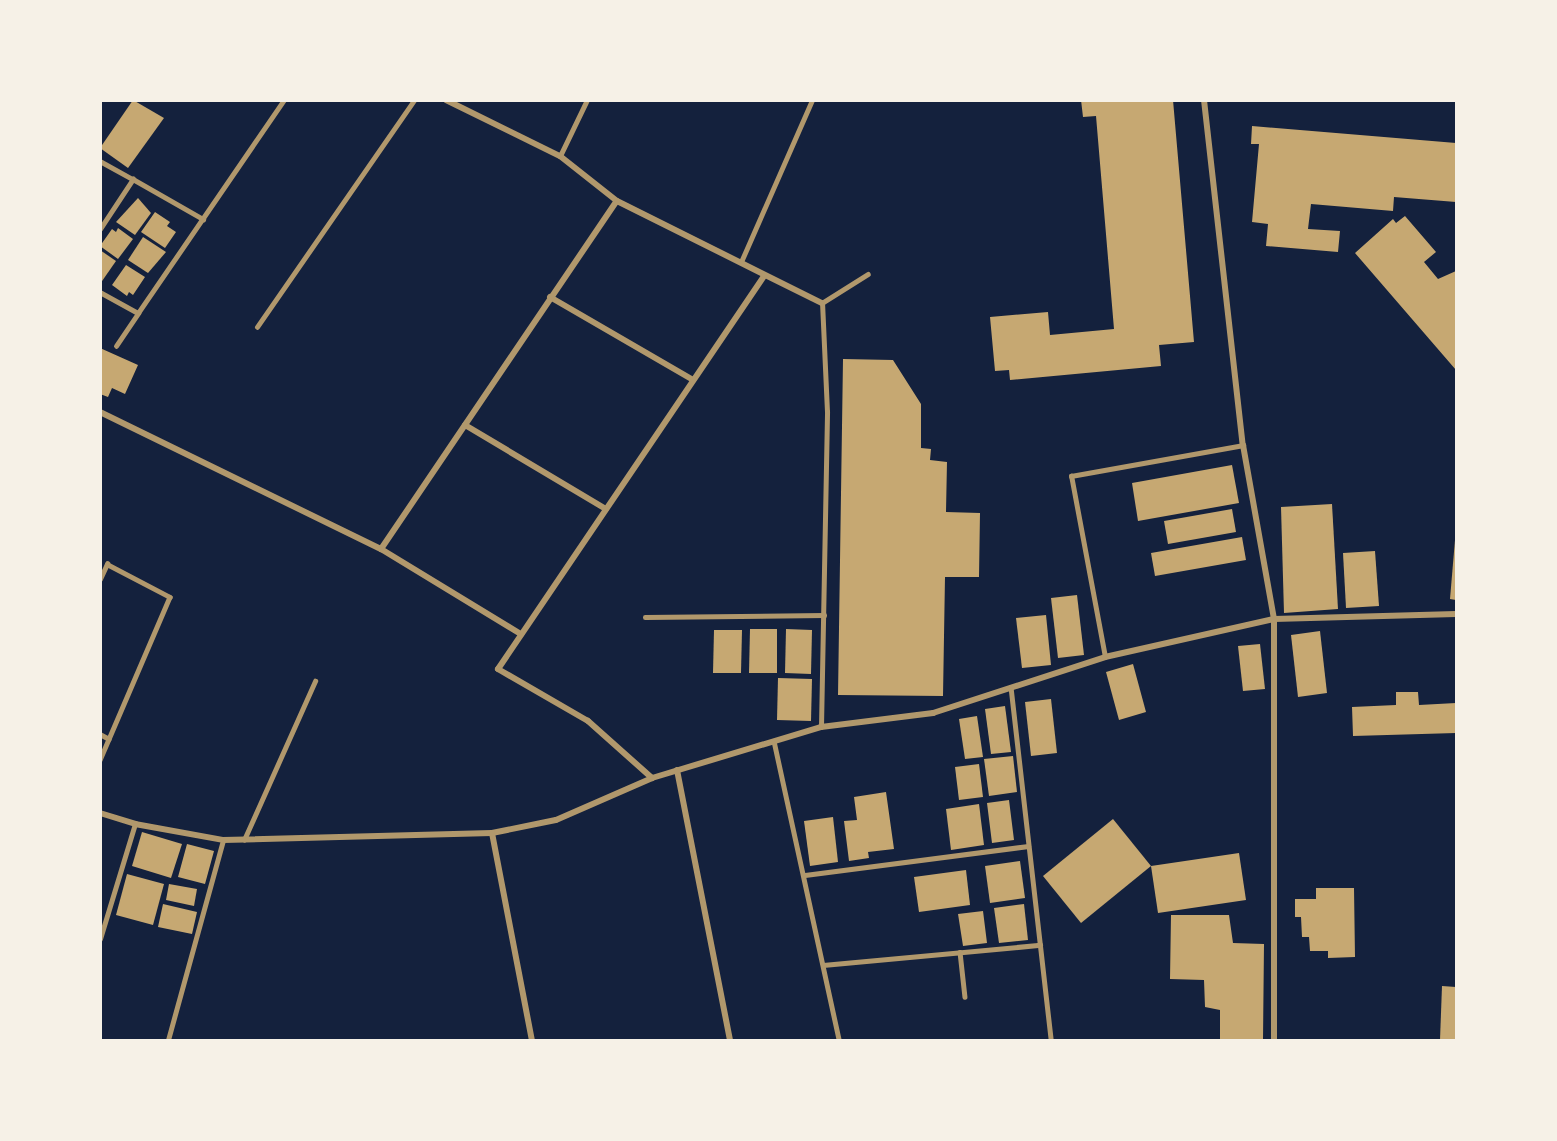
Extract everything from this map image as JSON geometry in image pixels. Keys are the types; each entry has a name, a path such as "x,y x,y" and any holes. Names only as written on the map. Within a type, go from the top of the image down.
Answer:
{"street":[{"path":"446,100 560,156 617,201 822,303"},
{"path":"465,109 469,100"},
{"path":"1204,100 1243,445 1274,619 1274,1041"},
{"path":"381,549 617,201"},
{"path":"652,778 588,721 498,669 764,276"},
{"path":"550,297 693,380"},
{"path":"100,412 381,549 521,634"},
{"path":"465,425 606,509"},
{"path":"100,813 135,824 223,840 492,833 556,820 652,778 821,727 933,713 1105,657 1274,619 1456,614"},
{"path":"677,770 730,1041"},
{"path":"492,833 532,1041"}],"lane":[{"path":"116,345 284,100"},
{"path":"257,327 414,100"},
{"path":"560,156 587,100"},
{"path":"741,262 812,100"},
{"path":"100,161 203,219"},
{"path":"100,229 133,179"},
{"path":"821,727 827,412 822,303 868,274"},
{"path":"100,292 138,314"},
{"path":"1105,657 1071,476 1243,445"},
{"path":"100,579 107,564 170,597 100,760"},
{"path":"645,617 824,615"},
{"path":"243,841 315,681"},
{"path":"1011,687 1051,1041"},
{"path":"100,734 110,739"},
{"path":"774,741 805,875 838,1041"},
{"path":"100,939 135,824"},
{"path":"168,1041 223,840"},
{"path":"805,875 1029,846"},
{"path":"823,965 1040,945"},
{"path":"960,952 965,997"}],"building":[{"path":"133,100 164,118 128,168 100,148"},
{"path":"1081,100 1173,100 1194,342 1159,345 1161,366 1010,380 1009,370 995,371 990,317 1048,312 1050,335 1114,329 1096,116 1083,117"},
{"path":"1252,126 1456,143 1456,202 1394,197 1393,211 1311,204 1308,229 1340,231 1338,252 1266,246 1268,224 1252,222 1259,144 1251,144"},
{"path":"138,198 151,213 135,235 116,222"},
{"path":"155,212 170,222 167,226 176,232 165,248 141,232"},
{"path":"1405,216 1436,252 1424,262 1438,279 1456,271 1456,370 1355,253 1393,219 1396,223"},
{"path":"118,228 133,239 118,259 100,246 112,229 116,232"},
{"path":"143,237 166,252 148,273 128,260"},
{"path":"100,250 116,261 100,284"},
{"path":"126,265 145,277 133,295 129,292 127,296 112,285"},
{"path":"100,348 138,365 125,394 112,388 108,397 100,394"},
{"path":"843,359 893,360 921,404 921,448 931,449 930,460 947,462 946,512 980,513 979,577 945,577 943,696 838,695"},
{"path":"1232,465 1239,503 1138,521 1132,483"},
{"path":"1332,504 1338,609 1284,613 1281,507"},
{"path":"1232,509 1236,532 1168,544 1164,521"},
{"path":"1242,537 1246,560 1155,576 1151,553"},
{"path":"1456,540 1456,600 1450,599"},
{"path":"1375,551 1379,606 1346,608 1343,553"},
{"path":"1077,595 1084,655 1058,658 1051,598"},
{"path":"1046,615 1051,665 1022,668 1016,618"},
{"path":"750,629 777,629 777,673 749,673"},
{"path":"786,629 812,630 811,674 785,673"},
{"path":"714,630 742,630 741,673 713,673"},
{"path":"1320,631 1327,693 1298,697 1291,635"},
{"path":"1260,644 1265,689 1243,691 1238,646"},
{"path":"1133,664 1146,712 1119,720 1106,672"},
{"path":"778,678 812,679 811,721 777,720"},
{"path":"1396,692 1418,692 1419,705 1456,703 1456,733 1353,736 1352,707 1396,705"},
{"path":"1051,699 1057,753 1031,756 1025,702"},
{"path":"1005,706 1011,752 991,754 985,709"},
{"path":"977,716 983,757 965,759 959,719"},
{"path":"1013,756 1017,792 989,796 984,759"},
{"path":"979,764 983,797 959,800 955,767"},
{"path":"886,792 894,849 868,852 869,858 849,861 844,821 857,820 854,797"},
{"path":"1009,800 1014,840 992,843 987,803"},
{"path":"979,804 984,845 951,850 946,809"},
{"path":"833,817 838,862 810,866 804,821"},
{"path":"1113,819 1151,866 1081,923 1043,876"},
{"path":"142,832 182,844 171,878 132,866"},
{"path":"187,844 214,851 205,884 178,877"},
{"path":"1239,853 1246,900 1158,913 1151,866"},
{"path":"1020,861 1025,898 990,903 985,866"},
{"path":"966,870 970,905 919,912 914,877"},
{"path":"127,874 164,884 153,925 116,915"},
{"path":"169,884 197,889 194,906 166,900"},
{"path":"1316,888 1354,888 1355,957 1328,958 1328,951 1310,951 1309,937 1302,937 1301,917 1295,917 1295,899 1316,899"},
{"path":"163,904 197,912 192,934 158,927"},
{"path":"1024,904 1028,940 999,943 994,908"},
{"path":"983,911 987,943 963,946 958,914"},
{"path":"1171,915 1229,915 1233,943 1264,944 1263,1040 1220,1040 1220,1010 1205,1007 1204,980 1170,979"},
{"path":"1442,986 1456,987 1456,1040 1440,1040"}]}
